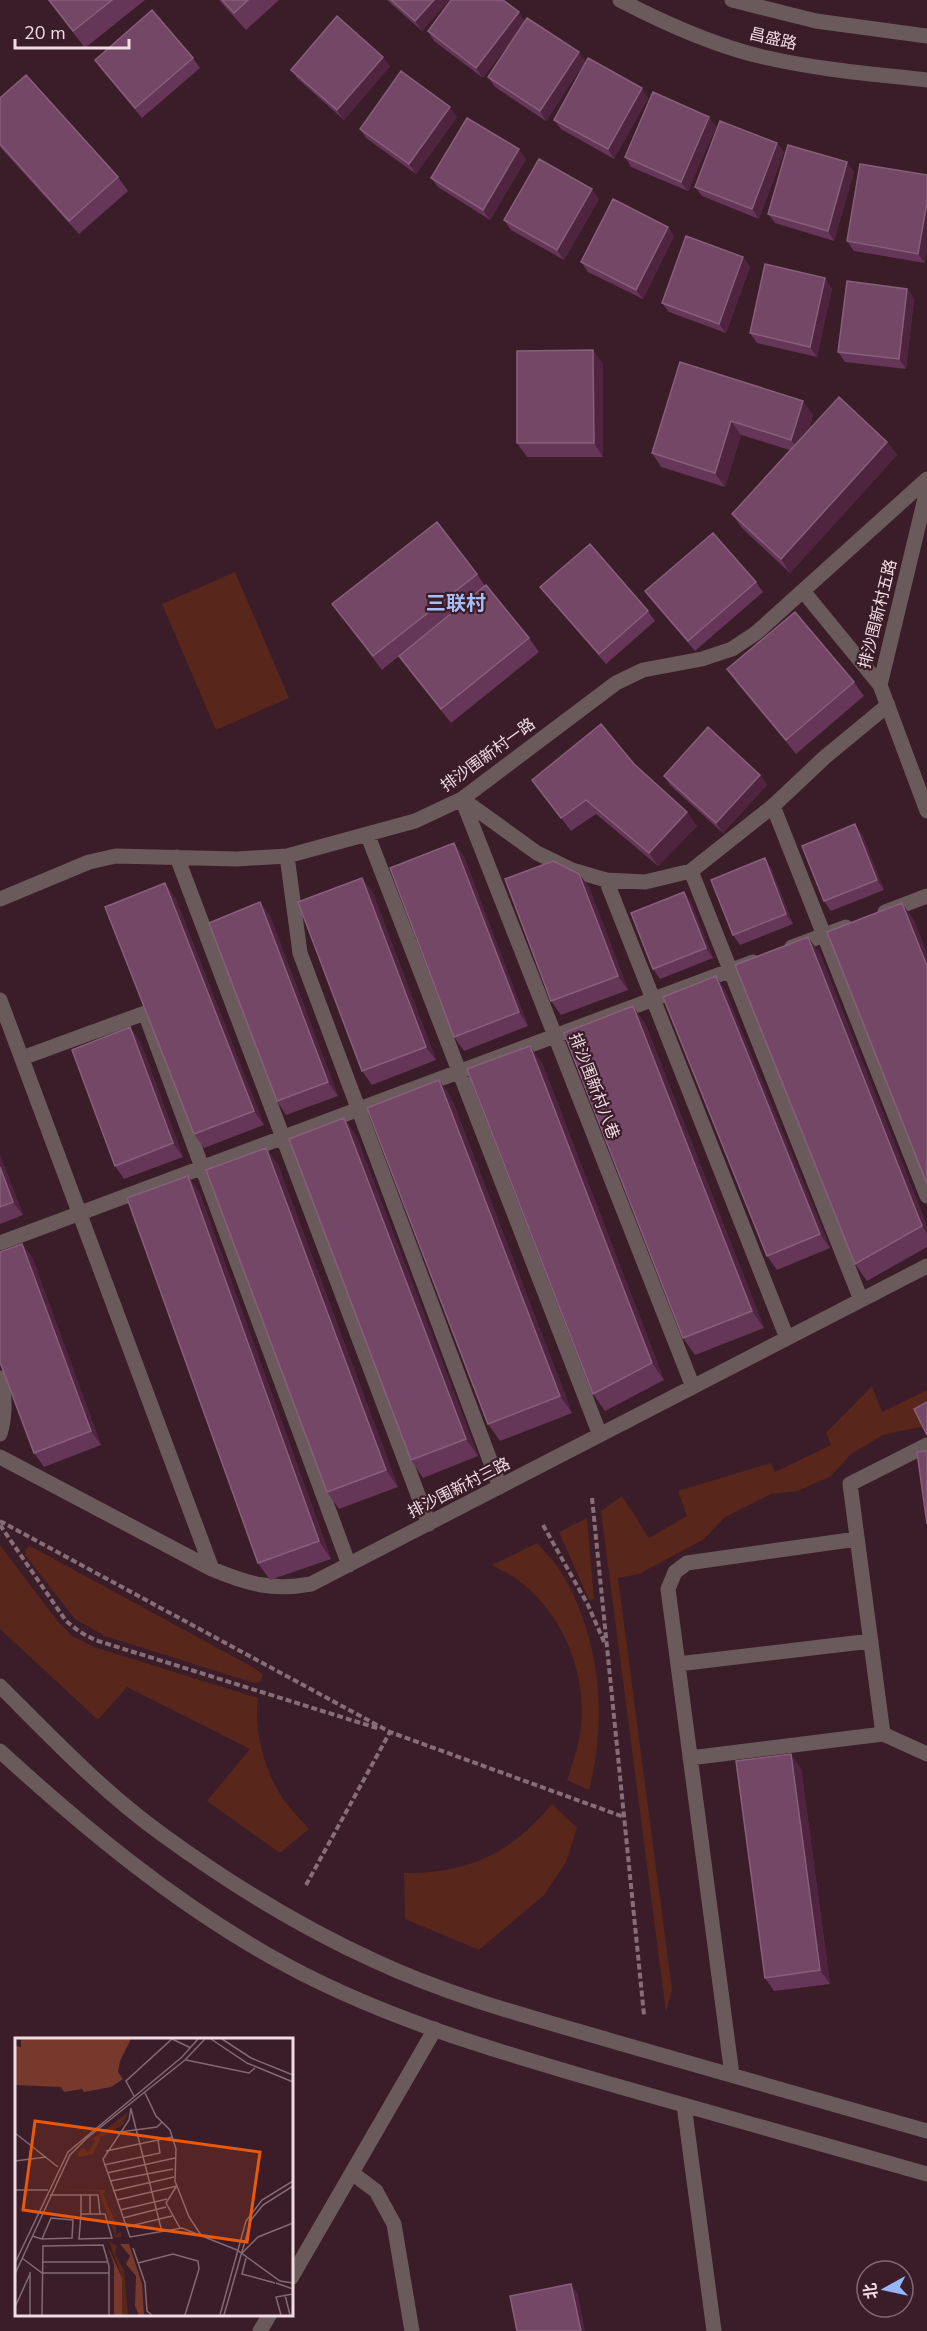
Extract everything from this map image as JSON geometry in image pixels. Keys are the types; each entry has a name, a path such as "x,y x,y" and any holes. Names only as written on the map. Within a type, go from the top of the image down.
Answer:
{"street":[{"name":"昌盛路","path":"620,0 720,44 766,58 811,66 927,80"},
{"name":"昌盛路","path":"732,0 816,21 927,36"},
{"name":"排沙围新村一路","path":"0,899 89,862 116,856 237,859 287,856 368,836 415,821 462,799 616,682 643,670 702,659 732,649 756,633 927,479"},
{"name":"排沙围新村五路","path":"927,490 880,685 927,811"},
{"path":"803,591 880,685"},
{"path":"462,799 537,853 572,870 606,880 645,882 692,871 773,806 825,757 888,705"},
{"name":"排沙围新村八巷","path":"462,799 693,1387"},
{"path":"773,806 927,1196"},
{"path":"368,836 600,1435"},
{"path":"287,856 300,953 501,1487"},
{"path":"177,857 429,1524"},
{"path":"692,871 861,1300"},
{"path":"606,880 787,1338"},
{"path":"876,916 927,896"},
{"path":"783,950 855,923"},
{"path":"0,1243 762,958"},
{"path":"0,1000 212,1569"},
{"path":"22,1058 145,1012 349,1566"},
{"name":"排沙围新村三路","path":"0,1457 212,1569 267,1588 290,1588 311,1584 927,1266"},
{"path":"0,1378 3,1386 4,1419 0,1434"},
{"path":"883,1734 850,1484 927,1445"},
{"path":"732,2076 668,1589 675,1572 687,1563 857,1539"},
{"path":"678,1664 871,1641"},
{"path":"0,1686 97,1782 161,1834 301,1924 376,1962 451,1991 526,2016 927,2131"},
{"path":"690,1758 883,1734 927,1754"},
{"path":"0,1751 67,1812 125,1859 192,1908 289,1966 349,1996 512,2055 927,2175"},
{"path":"292,2276 435,2029"},
{"path":"684,2105 714,2331"},
{"path":"352,2173 376,2191 394,2224 412,2331"},
{"path":"260,2331 269,2316"}],"path":[{"path":"592,1498 644,2014"},
{"path":"0,1523 66,1621 95,1640 390,1732 624,1817"},
{"path":"0,1523 390,1732"},
{"path":"543,1525 588,1605 607,1649"},
{"path":"306,1885 390,1732"}],"shaded area":[{"path":"235,572 289,698 216,730 162,604"},
{"path":"872,1386 882,1412 927,1390 927,1424 883,1435 851,1454 831,1476 798,1491 771,1494 725,1517 704,1539 639,1574 618,1578 672,1990 666,2012 601,1511 622,1496 649,1538 687,1516 678,1491 771,1463 775,1472 831,1445 826,1433"},
{"path":"587,1518 594,1599 589,1600 559,1532"},
{"path":"537,1543 558,1568 574,1597 592,1650 599,1706 595,1762 589,1790 567,1780 579,1740 582,1705 580,1685 568,1644 558,1625 533,1592 517,1579 492,1565"},
{"path":"0,1545 55,1618 72,1636 94,1647 258,1698 257,1725 267,1768 280,1793 309,1829 280,1853 207,1801 250,1749 127,1687 98,1720 0,1629"},
{"path":"30,1546 256,1669 263,1675 260,1682 254,1683 105,1636 75,1619 25,1555 26,1549"},
{"path":"552,1804 577,1828 566,1862 544,1895 479,1950 405,1919 404,1873 449,1869 487,1857 520,1836"}],"building":[{"path":"49,0 112,0 73,31"},
{"path":"222,0 248,0 234,13"},
{"path":"391,0 434,0 415,21"},
{"path":"451,0 503,0 519,12 476,68 428,31"},
{"path":"152,10 193,58 135,108 95,60"},
{"path":"337,16 383,57 337,110 291,70"},
{"path":"527,18 579,52 540,111 488,77"},
{"path":"588,58 642,88 608,149 554,120"},
{"path":"401,71 450,107 409,164 360,129"},
{"path":"26,75 118,177 69,221 0,144 0,98"},
{"path":"653,92 709,117 681,182 625,157"},
{"path":"467,118 519,149 483,210 431,178"},
{"path":"720,121 777,143 752,209 695,187"},
{"path":"788,145 847,162 828,231 768,214"},
{"path":"539,159 592,189 557,250 504,220"},
{"path":"860,164 927,175 927,202 918,254 847,241"},
{"path":"613,199 668,227 636,290 581,262"},
{"path":"686,236 743,257 719,324 662,303"},
{"path":"765,264 825,278 810,347 750,333"},
{"path":"847,281 907,289 899,359 838,352"},
{"path":"593,350 594,443 517,443 517,351"},
{"path":"680,362 803,401 791,440 731,421 715,473 652,453"},
{"path":"839,397 887,442 781,559 732,514"},
{"path":"437,522 477,574 373,656 332,604"},
{"path":"713,533 756,582 688,641 645,591"},
{"path":"590,544 648,611 599,654 540,587"},
{"path":"486,585 529,638 441,709 399,656"},
{"path":"795,612 854,682 786,740 727,669"},
{"path":"601,724 634,764 687,812 649,853 586,800 561,818 532,780"},
{"path":"708,727 760,775 716,823 664,776"},
{"path":"855,824 877,880 824,901 802,846"},
{"path":"454,843 519,1012 454,1037 390,868"},
{"path":"765,858 786,914 733,935 711,880"},
{"path":"553,861 579,874 618,976 551,1001 505,879"},
{"path":"362,878 426,1047 362,1071 298,902"},
{"path":"165,883 254,1111 194,1134 105,907"},
{"path":"684,892 706,948 653,969 631,913"},
{"path":"260,902 328,1082 277,1101 209,923"},
{"path":"902,903 927,966 927,1184 827,932"},
{"path":"808,937 922,1226 855,1264 735,965"},
{"path":"716,976 820,1234 767,1256 663,997"},
{"path":"633,1006 752,1311 683,1338 564,1033"},
{"path":"130,1027 173,1143 115,1166 72,1050"},
{"path":"530,1046 652,1363 593,1394 467,1069"},
{"path":"439,1080 560,1396 488,1424 367,1108"},
{"path":"344,1118 466,1439 411,1460 289,1139"},
{"path":"266,1148 386,1470 327,1492 206,1170"},
{"path":"0,1167 13,1202 0,1207"},
{"path":"188,1176 319,1541 258,1563 127,1198"},
{"path":"22,1244 91,1431 34,1453 0,1362 0,1252"},
{"path":"927,1402 927,1435 914,1409"},
{"path":"927,1451 927,1524 917,1452"},
{"path":"791,1754 820,1970 765,1978 736,1761"},
{"path":"571,2284 581,2331 517,2331 510,2296"}],"district":[{"name":"三联村","path":"456,603"}]}
